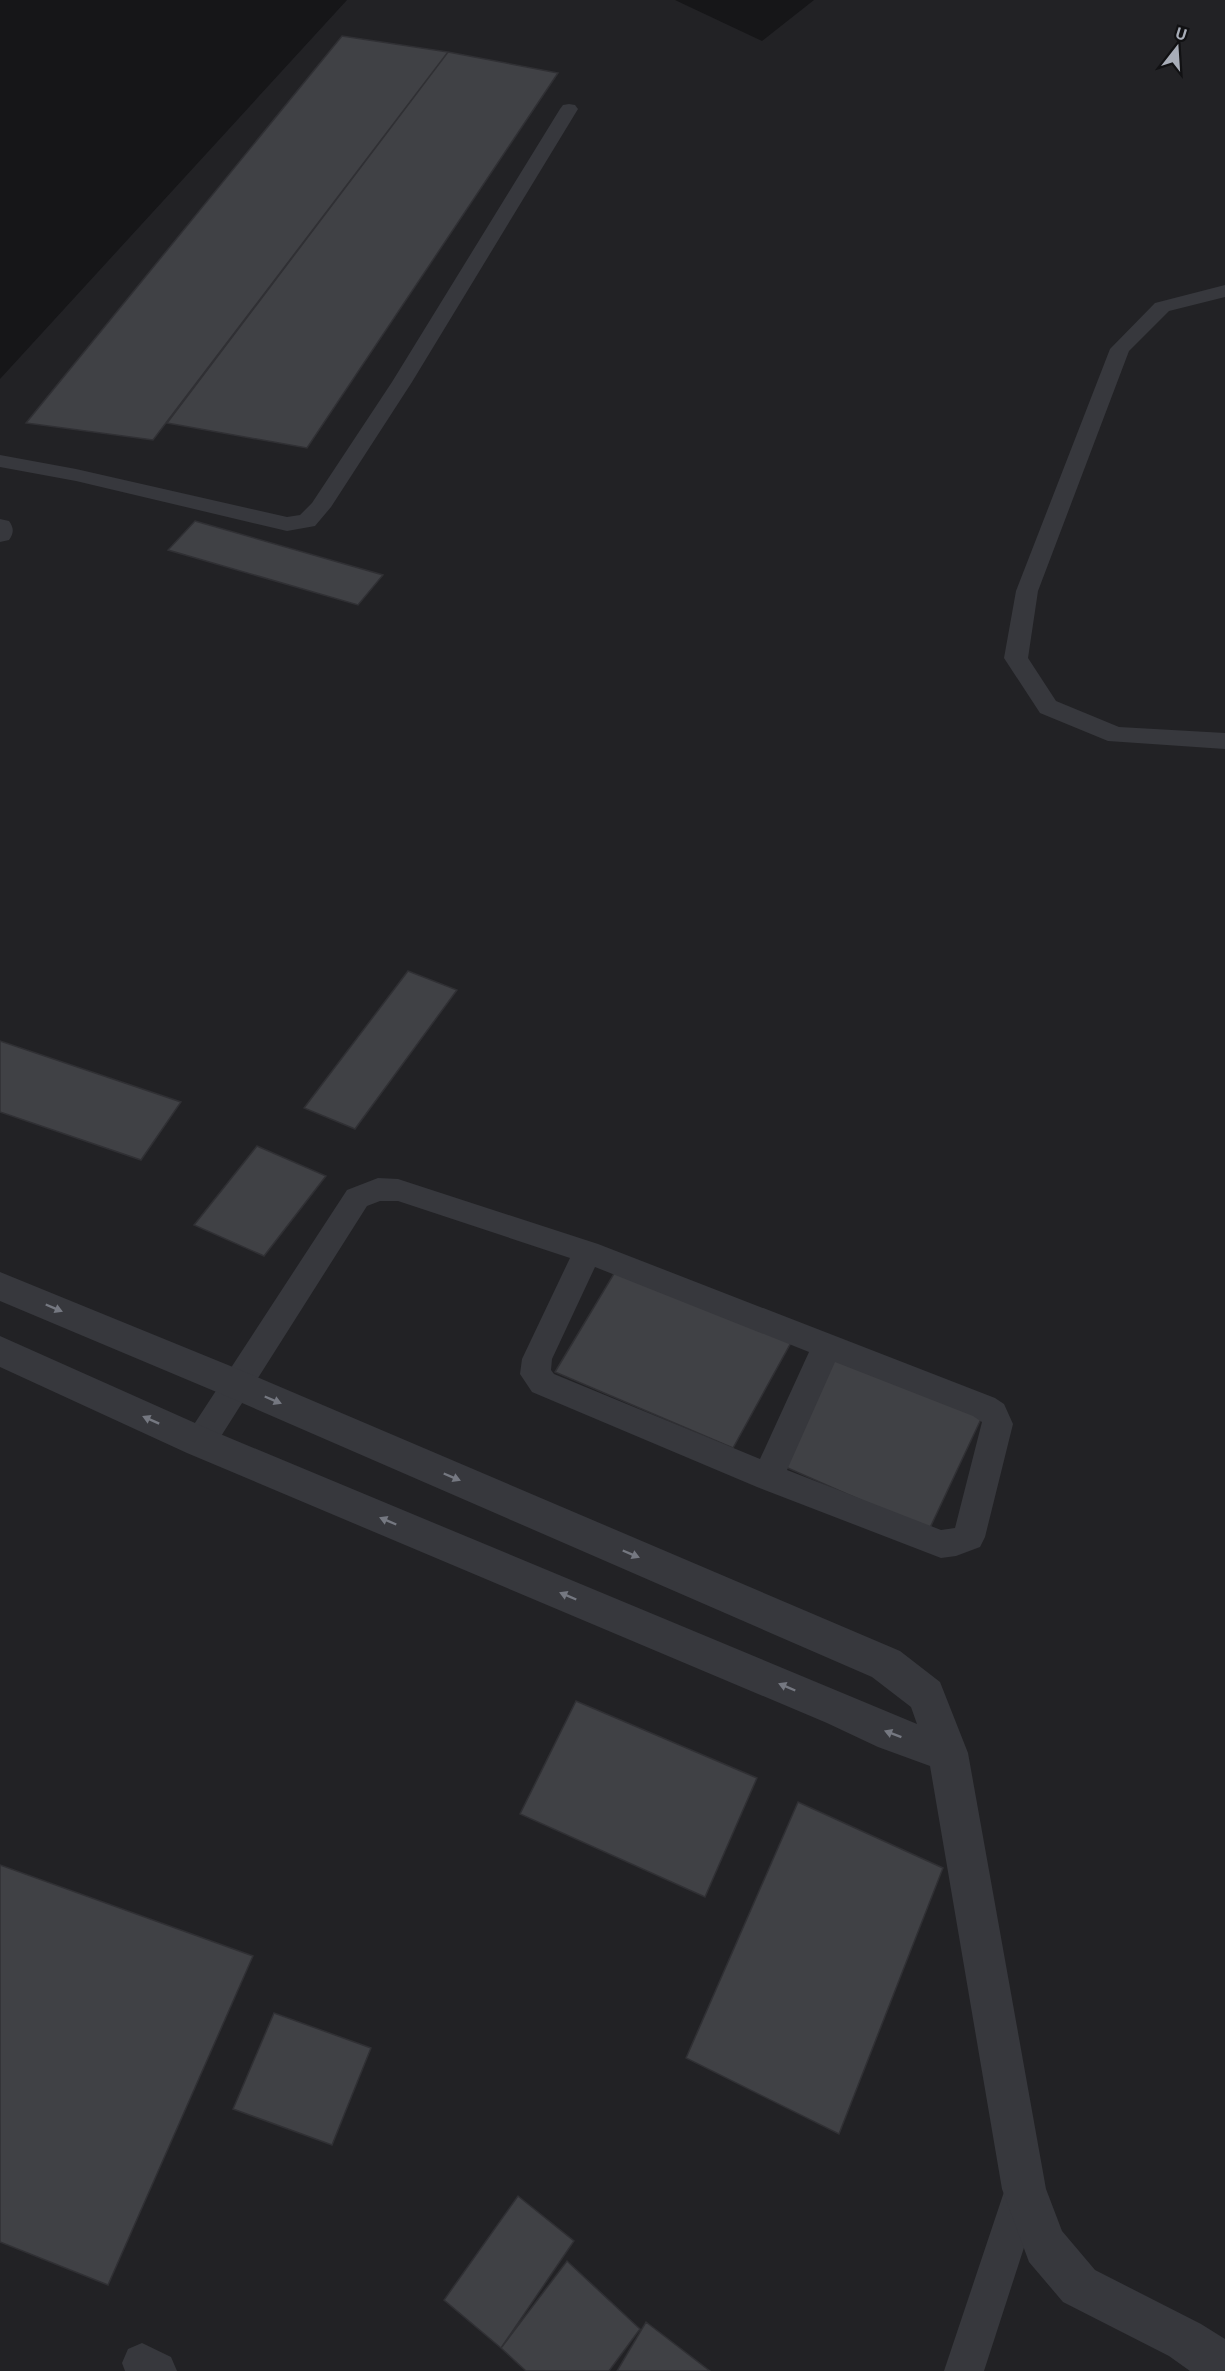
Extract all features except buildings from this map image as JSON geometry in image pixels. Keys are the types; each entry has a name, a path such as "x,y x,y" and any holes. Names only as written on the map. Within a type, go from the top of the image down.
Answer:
{"street":[{"path":"0,527 0,534"},
{"path":"0,1286 238,1385 886,1664 926,1695 948,1753 1024,2189 1045,2246 1079,2286 1185,2340 1225,2367"},
{"path":"0,1351 200,1442 830,1705 892,1734 948,1753"}],"lane":[{"path":"0,461 76,475 287,524 307,521 321,507 402,382 569,109"},
{"path":"1225,291 1162,307 1120,349 1027,591 1016,658 1048,707 1116,735 1225,741"},
{"path":"200,1442 357,1198 378,1189 398,1190 588,1252 984,1407 993,1413 998,1424 969,1537 941,1544 768,1477 543,1383 535,1374 537,1359 588,1252"},
{"path":"768,1477 827,1345"},
{"path":"964,2371 1024,2189"}],"shaded area":[{"path":"347,0 675,0 762,41 814,0 1225,0 1225,2371 0,2371 0,379"}]}
